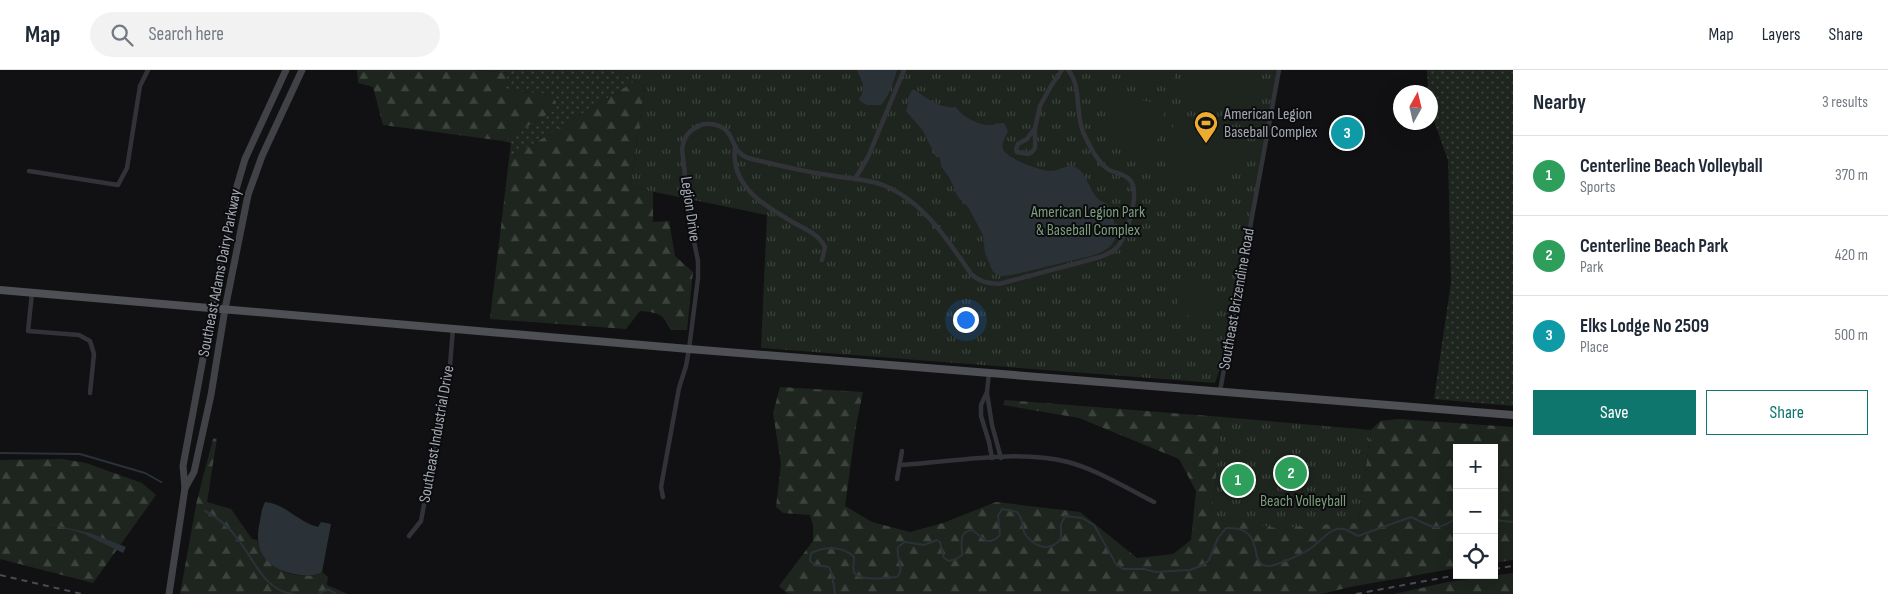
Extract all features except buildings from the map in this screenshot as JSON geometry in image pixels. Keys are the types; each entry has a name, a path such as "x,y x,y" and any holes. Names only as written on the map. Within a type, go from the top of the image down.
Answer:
{"main road":[{"name":"Southeast Adams Dairy Parkway","path":"168,594 185,488 182,466 232,203 245,159 286,70"},
{"name":"Southeast Adams Dairy Parkway","path":"185,488 194,472 211,395 224,309 248,195 262,156 302,70"},
{"path":"0,290 689,349 1513,414"}],"street":[{"path":"30,170 118,185 128,168 140,86 148,70"},
{"path":"855,179 868,156 904,70"},
{"path":"1035,128 1027,139 1018,144 1017,152 1021,154 1032,152 1035,148 1037,117 1045,96 1062,70"},
{"path":"735,148 748,158 884,186 916,206 937,228 971,274 978,280 999,284 1100,258 1111,253 1123,237 1135,193 1129,179 1106,168 1092,150 1080,121 1075,84 1072,74 1068,70"},
{"name":"Southeast Brizendine Road","path":"1220,391 1280,70"},
{"name":"Legion Drive","path":"689,349 698,266 682,149 684,140 689,132 700,125 710,124 720,126 729,133 735,148"},
{"path":"735,148 736,166 745,186 764,205 816,235 825,247 822,260"},
{"path":"32,293 28,331 79,336 90,341 94,354 90,393"},
{"name":"Southeast Industrial Drive","path":"409,536 421,521 450,366 454,328"},
{"path":"663,497 661,487 669,440 689,349"},
{"path":"989,372 987,392 992,425 1001,458"},
{"path":"987,392 981,405 981,416 992,458"},
{"path":"897,479 902,451"},
{"path":"900,465 1021,456 1068,462 1095,472 1154,502"}],"green space":[{"path":"357,70 477,70 508,73 504,91 550,94 556,102 555,110 503,141 383,125 373,87 358,83"},
{"path":"477,70 617,70 635,81 509,159 511,143 503,141 555,110 550,94 503,91 508,73"},
{"name":"American Legion Park & Baseball Complex","path":"617,70 1279,70 1229,343 1215,383 761,348 767,215 630,187 645,87"},
{"path":"1112,70 1175,70 1173,83 1170,85 1112,73"},
{"name":"American Legion Baseball Complex","path":"1186,70 1258,70 1263,88 1258,115 1182,101 1180,98"},
{"path":"1427,70 1513,70 1513,406 1434,399 1451,282 1448,160 1437,130 1438,85 1428,85"},
{"path":"635,81 645,87 630,187 653,192 653,222 669,221 675,256 693,272 687,330 671,330 665,320 659,315 640,311 626,329 490,319 509,159"},
{"path":"1111,96 1164,104 1166,107 1151,164 1120,149 1112,135"},
{"name":"American Legion Baseball Complex","path":"1178,116 1246,131 1235,168 1229,179 1222,185 1213,188 1200,187 1163,180 1175,118"},
{"path":"1188,284 1216,291 1218,297 1209,325 1194,319 1182,310 1178,304 1177,298 1180,292"},
{"path":"780,387 863,392 856,426 845,506 872,522 910,532 943,523 996,502 1080,512 1137,558 1173,554 1191,540 1196,491 1179,459 1079,418 1003,405 1005,400 1222,417 1212,516 1358,523 1371,430 1380,421 1399,419 1513,427 1513,560 1498,562 1498,444 1453,444 1453,569 1321,594 788,594 779,586 813,541 813,525 810,515 783,513 776,507 781,464 773,413"},
{"name":"Beach Volleyball","path":"1222,417 1371,430 1358,523 1276,528 1212,516"},
{"path":"217,438 207,502 231,509 252,539 257,540 266,557 281,570 302,576 322,572 328,577 327,585 348,594 180,594 197,500 213,439"},
{"path":"63,459 86,463 142,483 156,495 93,583 0,559 0,460"},
{"path":"1513,573 1513,594 1394,594 1448,582 1470,579 1498,579 1498,575"}],"shaded area":[{"path":"857,70 897,70 889,93 881,105 867,105 860,101 859,98 862,95 863,84"},
{"path":"912,90 940,105 956,107 962,114 977,122 987,125 1004,123 1008,131 1003,142 1003,149 1017,160 1032,167 1051,171 1071,166 1077,168 1083,174 1099,200 1108,205 1116,230 1113,243 1108,248 1091,256 1012,275 1001,276 993,272 985,253 983,235 968,207 958,197 950,179 941,166 940,158 936,157 923,131 906,111 907,100"},
{"path":"265,502 286,509 311,525 318,527 321,522 331,524 322,572 308,576 289,573 271,564 265,558 258,542 258,532"},
{"path":"45,523 90,533 126,547 123,553 82,533"}],"waterway":[{"path":"0,453 80,454 145,473 161,482"},
{"path":"835,594 829,567 815,565 810,561 811,553 828,548 839,549 850,553 854,557 854,570 858,576 863,578 897,577 901,570 897,551 898,547 905,542 924,545 937,540 940,542 944,558 949,561 956,559 962,555 962,539 968,531 972,530 988,541 992,541 1000,535 998,516 1002,509 1017,512 1021,517 1025,534 1033,543 1043,547 1052,546 1061,539 1061,524 1065,516 1082,518 1094,525 1116,564 1123,569 1144,569 1155,572 1190,570 1203,565 1209,560 1218,538 1226,528 1239,529 1247,533 1252,539 1258,560 1262,564 1269,566 1305,552 1334,530 1346,530 1358,536 1411,517 1434,527 1443,526 1453,520"},
{"path":"205,511 220,520 233,533 269,582 284,592 294,594"},
{"path":"1498,520 1513,522"},
{"path":"319,594 328,589 336,594"}],"railway":[{"path":"1498,568 1513,566"},
{"path":"0,575 82,594"},
{"path":"1356,594 1453,576"}],"place":[{"name":"Elks Lodge No 2509","path":"1347,133"},
{"name":"American Legion Baseball Complex","path":"1206,144"},
{"name":"Centerline Beach Park","path":"1291,473"},
{"name":"Centerline Beach Volleyball","path":"1238,480"}]}
